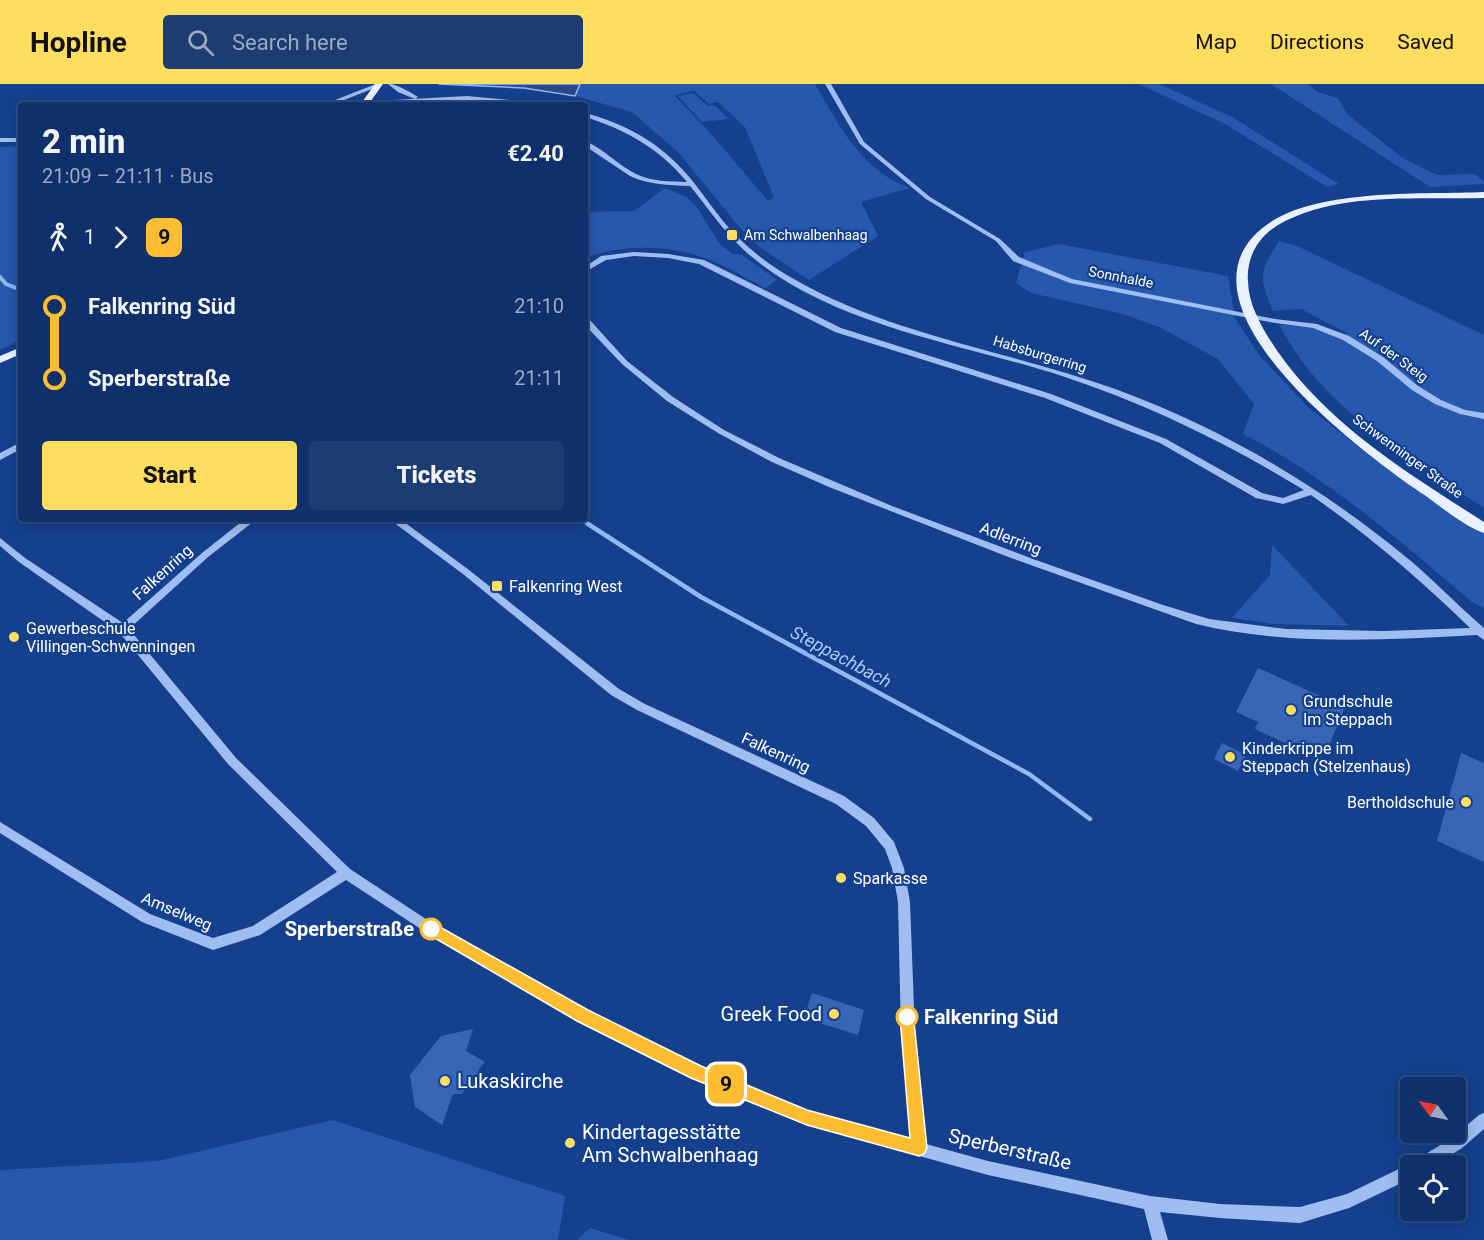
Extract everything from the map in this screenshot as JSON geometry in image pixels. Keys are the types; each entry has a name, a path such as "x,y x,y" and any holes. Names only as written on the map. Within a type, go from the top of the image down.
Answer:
{"main road":[{"path":"367,102 379,84"},
{"name":"Schwenninger Straße","path":"1484,195 1399,198 1326,205 1276,222 1254,241 1244,259 1242,290 1250,315 1295,383 1335,422 1366,447 1484,528"},
{"path":"0,360 18,351"}],"street":[{"path":"332,102 379,84"},
{"path":"391,84 418,99"},
{"name":"Sonnhalde","path":"828,84 862,143 928,198 998,240 1016,259 1070,281 1250,315"},
{"path":"387,102 467,98 510,102"},
{"name":"Habsburgerring","path":"588,116 645,139 672,160 732,235 770,267 798,285 893,323 1120,393 1185,420 1279,469 1348,515 1412,566 1482,634"},
{"path":"0,140 18,140"},
{"path":"588,144 601,151 633,175 650,181 693,184"},
{"path":"588,268 604,258 634,254 668,256 700,262 838,330 1048,396 1163,441 1259,496 1283,501 1312,490"},
{"name":"Auf der Steig","path":"1250,315 1314,326 1346,338 1380,359 1415,388 1438,402 1463,412 1484,416"},
{"name":"Adlerring","path":"588,324 603,343 667,398 711,426 792,467 1033,563 1172,612 1219,625 1301,635 1382,637 1482,634"},
{"path":"0,457 18,447"},
{"name":"Falkenring","path":"123,629 222,541 248,522"},
{"name":"Falkenring","path":"398,522 466,572 615,692 650,711 840,800 870,822 890,846 898,868 904,902 908,1035 919,1148"},
{"name":"Sperberstraße","path":"0,541 22,560 123,629 232,760 346,873 437,933 583,1016 696,1072 807,1118 988,1168 1150,1203 1220,1211 1300,1215 1349,1201 1400,1176"},
{"name":"Amselweg","path":"0,827 146,918 213,944 255,931 346,873"},
{"path":"1437,1155 1457,1143 1484,1120"},
{"path":"1150,1203 1160,1240"}],"shaded area":[{"path":"438,84 580,84 575,96 524,88"},
{"path":"580,84 815,84 843,131 865,159 893,180 910,188 861,202 878,236 809,280 761,248 741,229 678,152 632,112 575,96","holes":["694,91 709,104 718,102 745,127 774,198 768,201 713,136 674,95"]},
{"path":"1139,84 1159,84 1232,117 1339,184 1327,187 1225,124"},
{"path":"1271,84 1308,84 1318,92 1338,98 1347,114 1401,157 1437,175 1475,174 1484,181 1484,184 1430,187"},
{"path":"693,93 708,106 714,105 729,119 702,122 678,96"},
{"path":"18,146 18,341 0,350 0,147"},
{"path":"665,188 686,197 696,206 719,243 733,254 742,255 777,280 765,288 708,259 675,250 623,249 588,257 588,212 634,211"},
{"path":"1279,241 1297,246 1484,335 1484,508 1397,450 1369,428 1318,381 1297,354 1279,324 1312,328 1341,338 1347,333 1301,309 1273,311 1265,289 1263,274"},
{"path":"1059,244 1228,276 1235,318 1259,355 1309,408 1387,469 1484,532 1484,608 1472,602 1390,533 1334,490 1243,434 1254,404 1218,359 1161,328 1123,314 1031,293 1016,283 1025,252"},
{"path":"1272,545 1349,626 1273,624 1232,618 1270,575"},
{"path":"333,1120 565,1196 558,1240 0,1240 0,1170 158,1161"},
{"path":"590,1228 629,1240 577,1240"}],"building":[{"name":"Grundschule Im Steppach","path":"1258,668 1345,707 1326,753 1305,743 1302,751 1255,729 1258,722 1236,712"},
{"name":"Kinderkrippe im Steppach (Stelzenhaus)","path":"1222,743 1246,755 1238,771 1214,759"},
{"name":"Bertholdschule","path":"1461,753 1484,763 1484,862 1437,841"},
{"name":"Greek Food","path":"812,993 864,1010 858,1035 804,1018"},
{"name":"Lukaskirche","path":"473,1029 466,1051 485,1062 479,1069 479,1088 467,1087 462,1094 453,1094 442,1125 415,1107 410,1075 441,1036"}],"waterway":[{"name":"Steppachbach","path":"0,277 6,284 18,289"},
{"name":"Steppachbach","path":"585,522 590,525"},
{"name":"Steppachbach","path":"588,524 701,597 1029,774 1090,819"}],"bus line":[{"name":"9","path":"431,929 583,1016 696,1072 807,1118 919,1148 907,1017"}],"place":[{"name":"Am Schwalbenhaag","path":"732,235"},
{"name":"Falkenring West","path":"497,586"},
{"name":"Gewerbeschule Villingen-Schwenningen","path":"14,637"},
{"name":"Grundschule Im Steppach","path":"1291,710"},
{"name":"Kinderkrippe im Steppach (Stelzenhaus)","path":"1230,757"},
{"name":"Bertholdschule","path":"1466,802"},
{"name":"Sparkasse","path":"841,878"},
{"name":"Sperberstraße","path":"431,929"},
{"name":"Greek Food","path":"834,1014"},
{"name":"Falkenring Süd","path":"907,1017"},
{"name":"Lukaskirche","path":"445,1081"},
{"name":"Kindertagesstätte Am Schwalbenhaag","path":"570,1143"}]}
